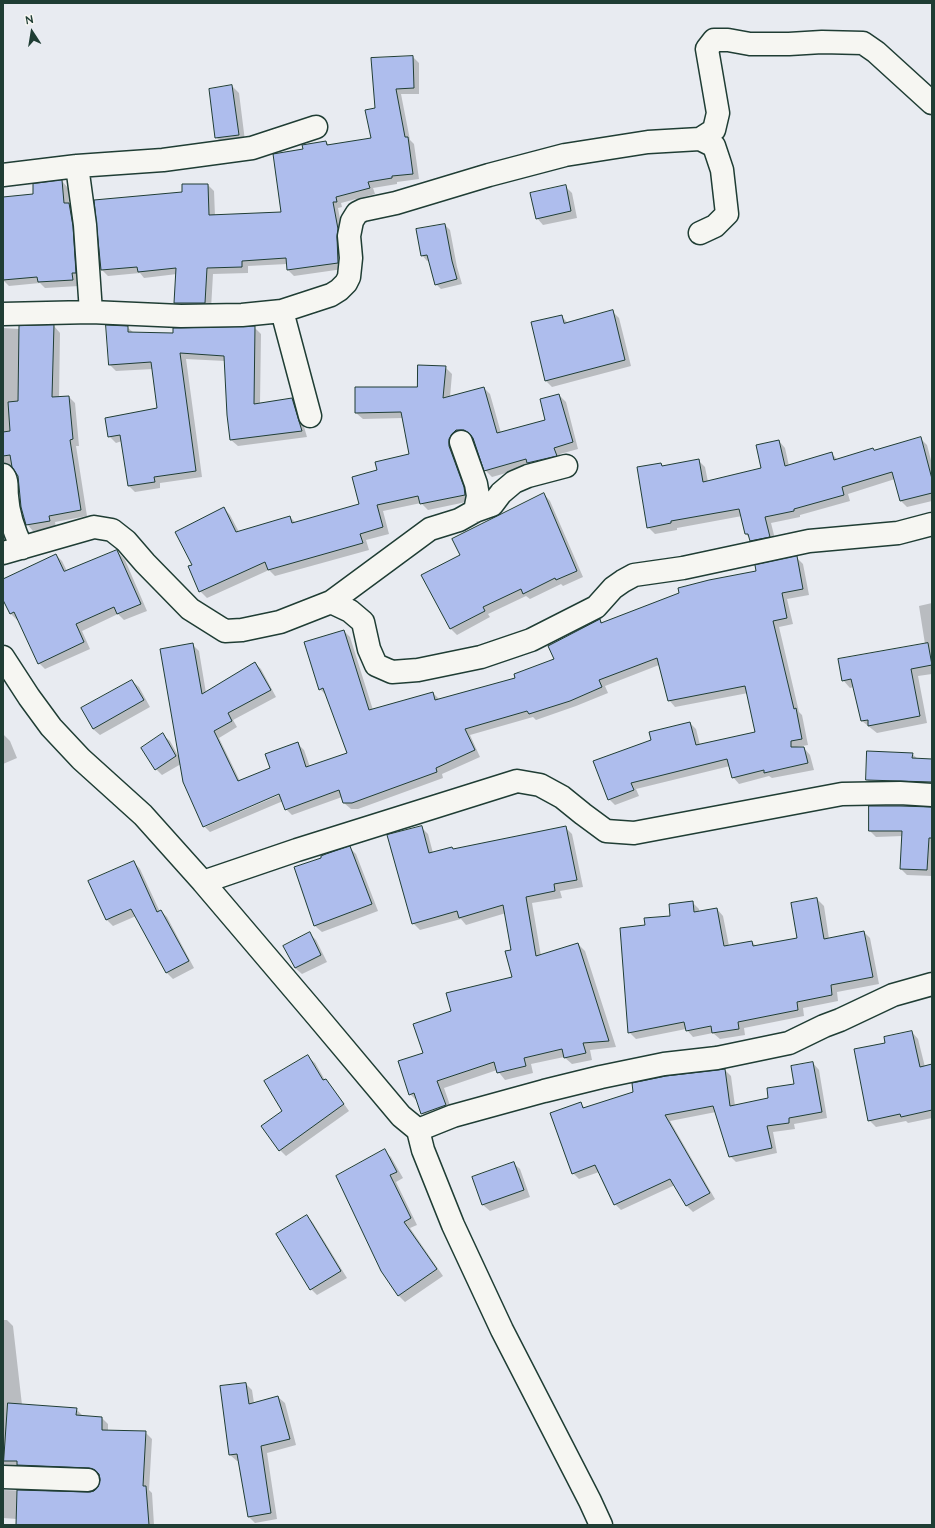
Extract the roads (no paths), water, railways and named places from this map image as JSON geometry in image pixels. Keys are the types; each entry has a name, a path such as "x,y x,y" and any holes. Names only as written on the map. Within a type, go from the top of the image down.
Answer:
{"street":[{"path":"3,314 91,312 181,316 242,314 282,310 331,295 346,283 349,277 351,258 349,236 352,221 357,213 363,210 396,203 489,175 565,155 648,142 700,139 714,130 718,113 707,49 714,40 728,40 750,44 822,42 863,43 876,52 932,103"},
{"path":"3,175 77,166 163,160 252,148 316,127"},
{"path":"700,139 714,146 722,170 727,214 715,226 700,233"},
{"path":"77,166 85,225 91,312"},
{"path":"282,310 310,416"},
{"path":"461,442 476,484 478,496 476,511"},
{"path":"3,475 6,478 7,498 12,526 12,550 94,527 112,530 126,541 145,563 190,609 225,631 242,630 280,622 331,602 430,529 459,520 492,505 501,493 514,482 535,474 566,466"},
{"path":"331,602 350,611 363,622 369,648 376,665 392,672 418,670 481,657 531,640 596,607 613,588 634,576 683,568 809,541 898,533 932,524"},
{"path":"3,656 29,698 51,727 81,760 143,816 203,882 401,1116 418,1130 423,1150 452,1225 502,1330 601,1525"},
{"path":"203,882 320,843 517,781 540,785 562,796 583,814 606,830 634,833 842,794 900,793 932,795"},
{"path":"418,1130 453,1116 544,1091 664,1064 717,1058 789,1043 892,995 932,984"},
{"path":"3,1477 88,1480"}]}
